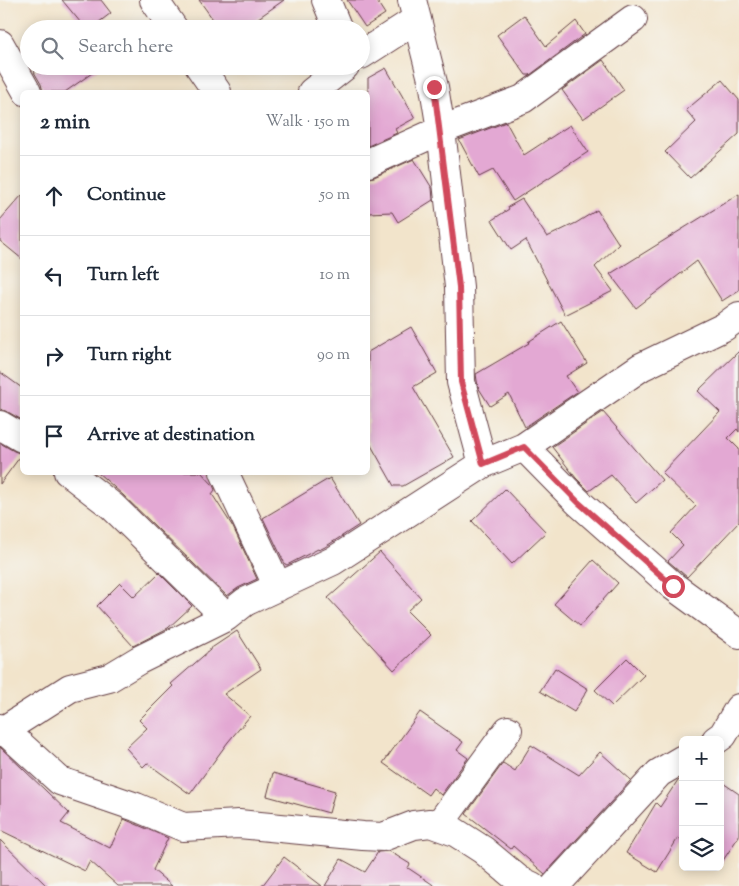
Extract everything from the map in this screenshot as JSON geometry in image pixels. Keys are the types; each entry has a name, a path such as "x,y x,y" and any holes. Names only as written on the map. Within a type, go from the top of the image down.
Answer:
{"street":[{"path":"154,0 168,20"},
{"path":"326,0 334,20"},
{"path":"370,47 414,10 434,87 440,130 459,287 461,382 483,464"},
{"path":"370,163 440,130 523,99 633,19"},
{"path":"0,44 26,90"},
{"path":"205,75 216,90"},
{"path":"315,90 334,75"},
{"path":"532,886 519,880 482,850 455,832 430,823 414,825 384,836 362,836 239,824 183,827 136,807 60,781 1,730 70,688 110,678 140,660 226,618 244,602 333,561 483,464 524,447 642,367 724,327 739,316"},
{"path":"0,424 20,437"},
{"path":"524,447 578,502 673,586 739,634"},
{"path":"72,475 112,506 226,618"},
{"path":"225,475 278,587"},
{"path":"722,736 739,708"},
{"path":"438,826 508,730"},
{"path":"555,886 659,773 679,761"}],"building":[{"path":"62,0 101,0 111,13 102,20 79,20"},
{"path":"199,0 284,0 255,20 213,20"},
{"path":"347,0 376,0 385,14 370,24 370,20 360,20"},
{"path":"524,15 546,46 576,21 585,34 530,75 526,75 497,35"},
{"path":"603,60 624,90 583,119 562,90"},
{"path":"386,68 415,118 395,129 397,133 370,145 370,90 368,90 368,78"},
{"path":"36,75 89,75 68,90 42,90"},
{"path":"722,80 739,100 739,134 690,178 665,152 696,122 686,110"},
{"path":"506,122 524,155 570,125 588,152 513,201 493,170 479,177 459,140"},
{"path":"414,159 432,188 433,200 398,222 392,212 370,213 370,178"},
{"path":"739,194 739,290 722,301 697,261 636,308 610,274"},
{"path":"20,197 20,257 0,241 0,220"},
{"path":"522,199 547,237 597,210 619,244 595,267 613,291 565,315 526,240 511,250 492,220"},
{"path":"561,321 587,363 566,376 577,392 525,427 509,394 490,406 478,387 476,374 529,343"},
{"path":"411,327 437,373 413,387 454,457 403,486 394,486 370,444 370,351"},
{"path":"739,351 739,432 737,429 728,438 739,449 739,522 687,577 668,561 683,545 671,533 696,506 662,473 720,412 698,391"},
{"path":"0,372 20,387 20,419 0,409"},
{"path":"603,412 662,480 636,503 611,475 589,491 576,478 552,447"},
{"path":"0,443 20,453 20,457 0,484"},
{"path":"100,475 204,475 213,485 215,490 212,494 233,527 257,579 238,588 227,596"},
{"path":"330,478 359,525 325,547 287,565 285,564 263,518"},
{"path":"505,489 546,532 512,564 472,521"},
{"path":"380,552 421,598 407,611 431,635 394,670 328,598"},
{"path":"593,560 618,583 580,626 554,604"},
{"path":"159,573 192,606 168,628 133,646 97,606 120,583 134,597"},
{"path":"237,631 261,669 224,694 250,716 228,742 190,794 147,763 143,767 126,748 147,728 139,720 173,686 171,684 210,649"},
{"path":"627,658 644,675 612,706 595,690"},
{"path":"555,668 588,689 574,712 540,691"},
{"path":"420,712 463,742 457,750 468,758 441,795 433,788 428,795 383,763"},
{"path":"531,745 579,775 600,752 631,780 545,874 513,846 511,849 466,814 503,763 515,771"},
{"path":"0,747 69,813 61,823 110,848 124,819 168,838 153,870 172,886 118,886 90,861 85,871 0,830"},
{"path":"273,773 335,791 329,813 267,796"},
{"path":"679,781 679,839 657,872 626,853 656,803 660,807"},
{"path":"724,784 739,794 739,836 724,859"},
{"path":"0,840 47,886 0,886"},
{"path":"389,851 410,864 408,868 435,886 325,886 341,859 365,872 378,852"},
{"path":"284,857 322,886 262,886"}],"route":[{"path":"434,87 459,287 461,382 483,464 524,447 578,502 673,586"}]}
